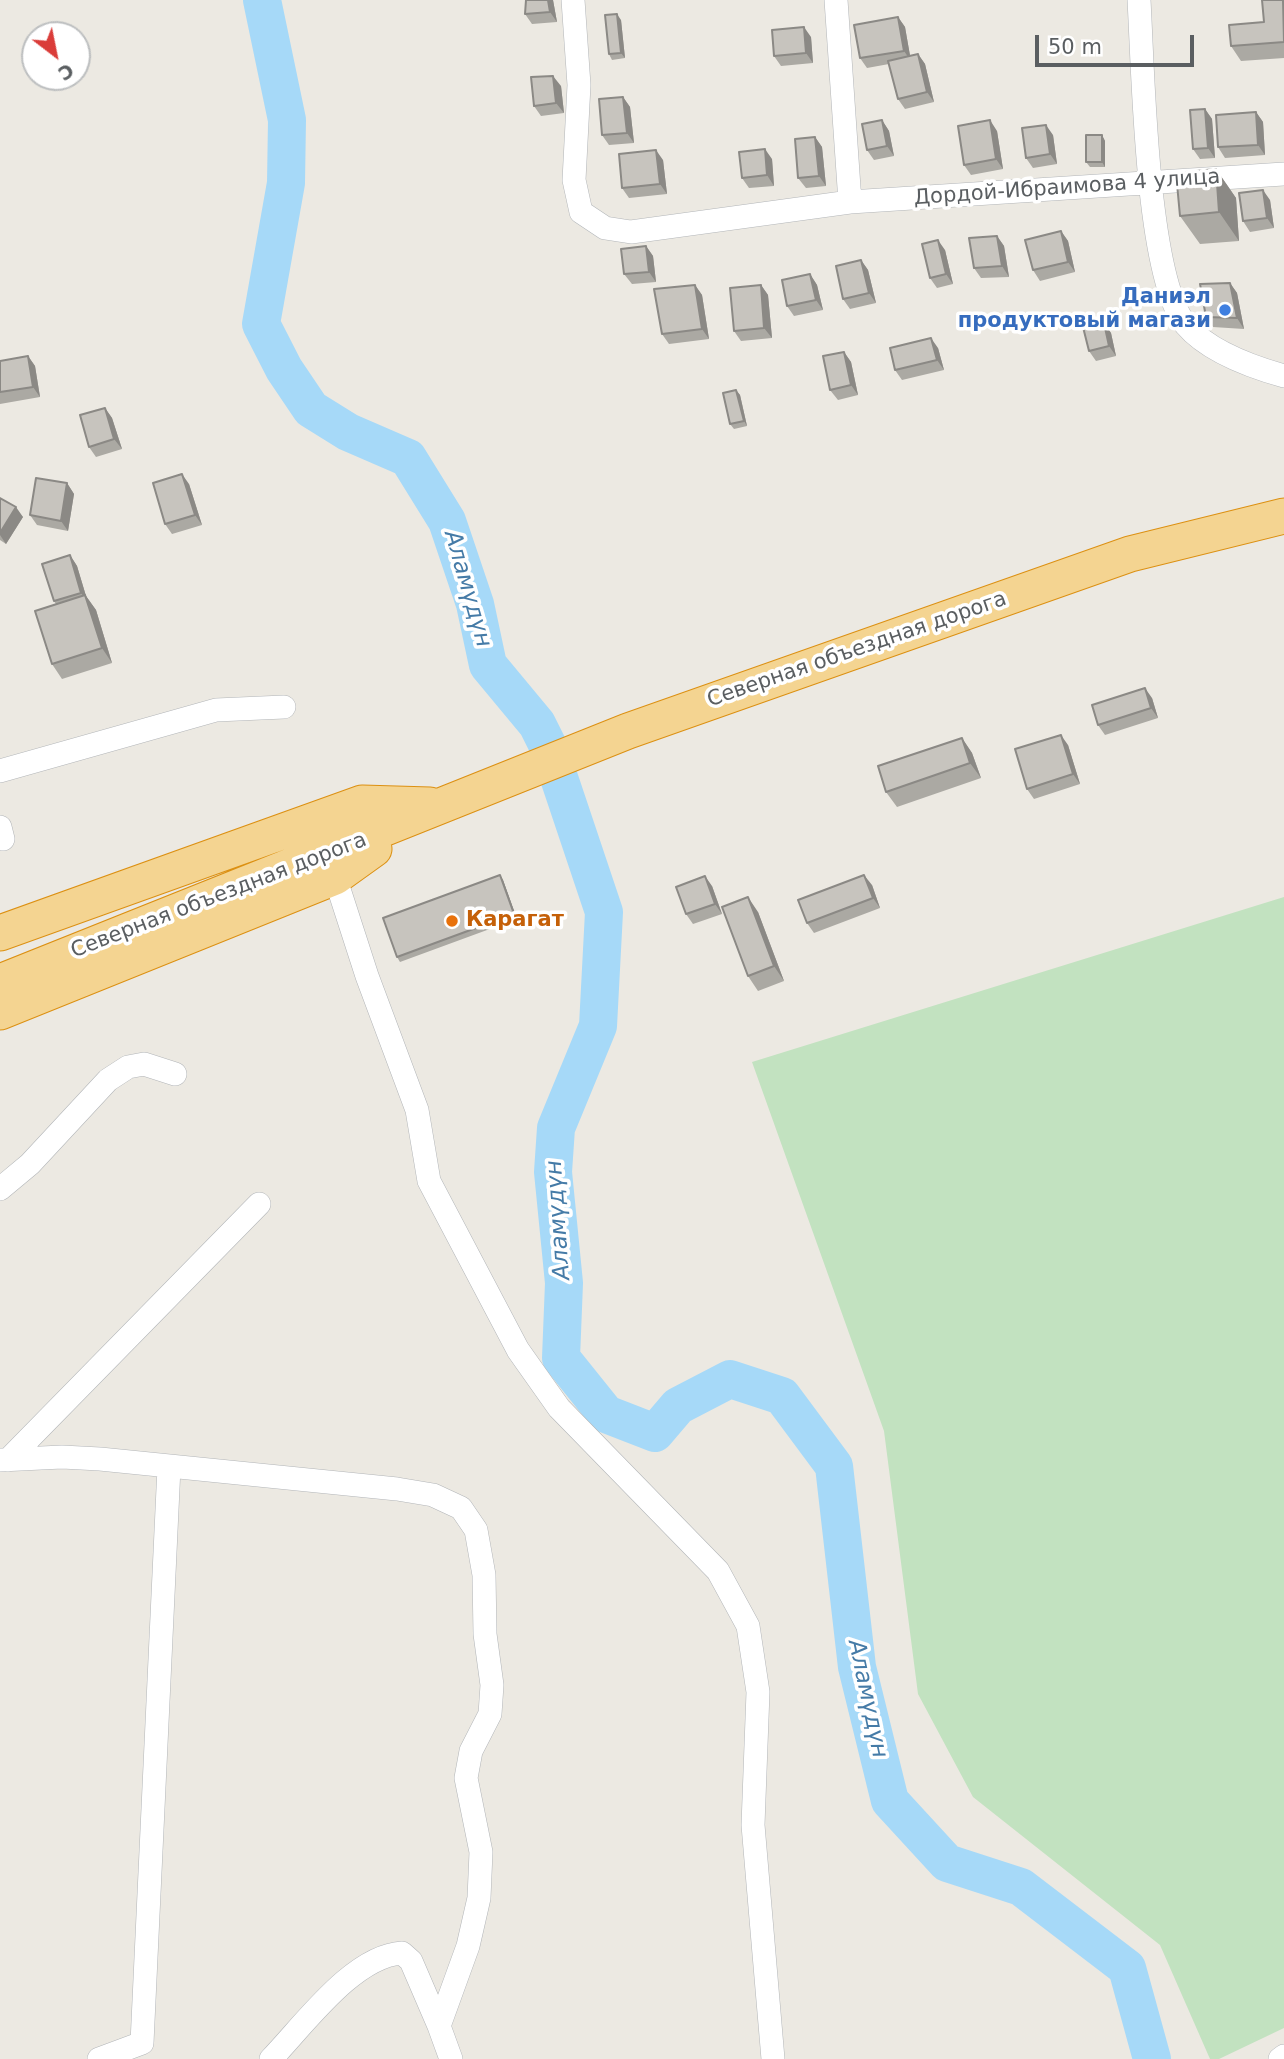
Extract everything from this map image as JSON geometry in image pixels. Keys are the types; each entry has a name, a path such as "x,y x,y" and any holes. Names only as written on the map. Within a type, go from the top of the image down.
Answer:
{"highway":[{"name":"Северная объездная дорога","path":"0,982 374,835 448,801 628,731 1130,555 1284,516"},
{"name":"Северная объездная дорога","path":"0,959 368,817 448,801"},
{"path":"0,1012 335,877 448,801"},
{"path":"0,933 362,803 448,801"}],"street":[{"name":"Дордой-Ибраимова 4 улица","path":"573,0 579,85 574,180 581,212 605,228 631,232 850,202 1284,174"},
{"path":"836,0 850,202"},
{"path":"1139,0 1151,184 1167,284 1185,324 1209,344 1284,376"},
{"path":"0,771 216,710 284,707"},
{"path":"335,877 367,976 417,1110 429,1181 518,1350 559,1408 718,1571 748,1626 758,1692 753,1825 773,2059"},
{"path":"0,1189 30,1164 108,1080 128,1067 144,1064 175,1073"},
{"path":"4,1460 258,1204"},
{"path":"4,1460 62,1457 169,1467 433,1495 461,1507 476,1530 484,1575 485,1634 492,1685 490,1714 471,1751 466,1778 481,1852 479,1898 468,1947 439,2026"},
{"path":"99,2059 142,2051 169,1467"},
{"path":"271,2059 352,1975 389,1954 402,1953 411,1961 451,2059"},
{"path":"1280,2059 1284,2056"}],"green space":[{"path":"1284,897 1284,2028 1219,2059 1210,2059 1160,1945 973,1797 918,1694 884,1431 752,1062"}],"building":[{"path":"526,0 548,0 550,12 525,14"},
{"path":"1262,0 1283,0 1284,42 1231,46 1229,25 1264,22"},
{"path":"617,14 621,53 609,54 605,15"},
{"path":"898,17 904,51 860,58 854,25"},
{"path":"804,27 806,53 774,56 772,30"},
{"path":"918,54 927,92 898,99 888,61"},
{"path":"553,76 556,103 534,106 531,77"},
{"path":"623,97 627,133 602,135 599,99"},
{"path":"1205,109 1208,148 1193,149 1190,110"},
{"path":"1256,112 1258,145 1218,147 1216,115"},
{"path":"882,120 887,146 867,150 862,124"},
{"path":"990,120 996,159 964,165 958,126"},
{"path":"1046,125 1050,154 1026,158 1022,128"},
{"path":"1086,135 1102,135 1102,162 1086,162"},
{"path":"815,137 819,176 798,178 795,139"},
{"path":"765,149 767,175 742,178 739,152"},
{"path":"656,150 660,184 622,188 619,154"},
{"path":"1216,169 1219,212 1180,216 1176,173"},
{"path":"1263,190 1267,218 1243,221 1239,193"},
{"path":"1061,231 1068,262 1033,270 1025,240"},
{"path":"997,236 1002,266 974,268 969,238"},
{"path":"938,240 946,274 930,278 922,244"},
{"path":"646,246 649,272 624,274 621,249"},
{"path":"861,260 869,293 843,299 836,266"},
{"path":"810,274 816,300 787,306 782,280"},
{"path":"1230,283 1237,318 1206,317 1200,284"},
{"path":"695,285 702,329 662,334 654,289"},
{"path":"761,285 764,328 734,331 730,288"},
{"path":"1104,323 1109,346 1089,351 1083,327"},
{"path":"931,338 937,360 895,370 890,348"},
{"path":"844,352 851,385 830,390 823,356"},
{"path":"28,356 33,387 0,392 0,361"},
{"path":"736,390 744,421 730,424 723,393"},
{"path":"105,408 114,439 89,447 80,415"},
{"path":"182,474 195,515 165,524 153,483"},
{"path":"36,478 67,483 61,521 30,515"},
{"path":"0,498 16,507 0,533"},
{"path":"70,555 81,593 54,601 42,564"},
{"path":"85,595 102,648 52,664 35,611"},
{"path":"1145,688 1151,708 1098,725 1092,705"},
{"path":"1061,735 1073,774 1027,789 1015,749"},
{"path":"962,738 970,763 886,792 878,766"},
{"name":"Карагат","path":"500,875 514,914 397,957 383,918"},
{"path":"864,875 873,898 807,923 798,900"},
{"path":"705,876 715,904 686,914 676,887"},
{"path":"748,897 774,966 748,976 722,907"}],"waterway":[{"name":"Аламүдүн","path":"262,0 287,120 286,183 261,324 284,369 311,409 348,432 408,458 447,521 475,604 488,665 537,724 549,748 604,912 598,1026 556,1128 553,1172 564,1283 561,1358 606,1414 655,1433 678,1406 730,1379 782,1396 834,1466 857,1667 890,1801 947,1863 1021,1887 1127,1968 1152,2059"}],"place":[{"name":"Даниэл продуктовый магази","path":"1225,310"},
{"name":"Карагат","path":"452,921"}]}
